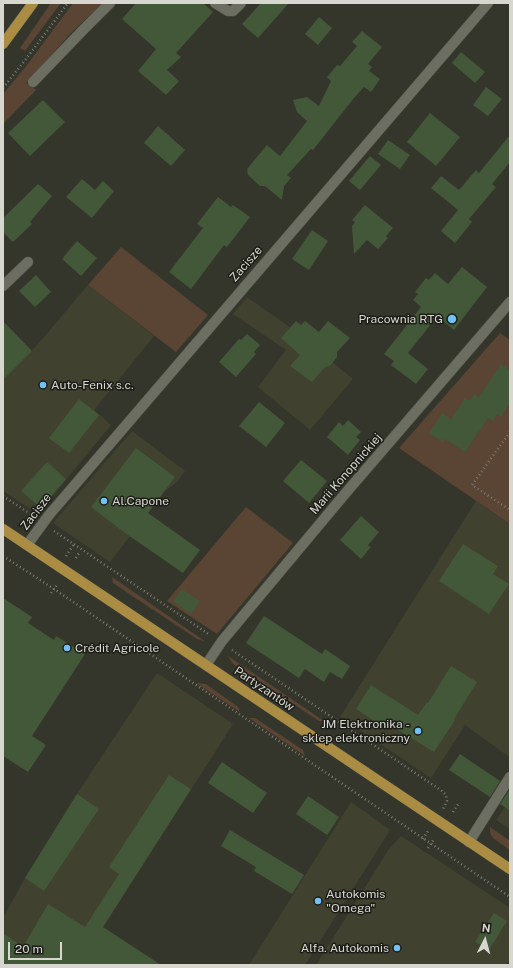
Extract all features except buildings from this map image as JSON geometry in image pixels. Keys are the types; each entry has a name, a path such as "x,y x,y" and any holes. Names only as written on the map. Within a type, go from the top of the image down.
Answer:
{"main road":[{"path":"3,44 33,3"},
{"name":"Partyzantów","path":"3,529 510,869"}],"street":[{"path":"34,82 110,3"},
{"path":"215,3 228,11 233,11 241,3"},
{"name":"Zacisze","path":"28,545 43,523 69,491 488,3"},
{"path":"3,286 28,262"},
{"name":"Marii Konopnickiej","path":"206,665 221,642 344,495 510,302"},
{"path":"469,842 510,777"}],"path":[{"path":"3,88 68,3"},
{"path":"510,432 472,485 510,510"},
{"path":"3,496 444,793 447,798 447,803 423,839"},
{"path":"76,558 79,553"},
{"path":"3,556 510,897"},
{"path":"51,594 57,585"},
{"path":"453,812 459,803"},
{"path":"428,848 434,839"}],"shaded area":[{"path":"51,3 61,3 25,51 20,48"},
{"path":"73,3 103,3 71,33 26,83 36,90 3,124 3,94 27,65"},
{"path":"121,247 208,315 176,352 88,285"},
{"path":"88,285 154,336 94,410 111,425 38,514 3,491 3,380 38,344"},
{"path":"247,297 291,328 353,379 310,430 258,387 286,350 233,314"},
{"path":"500,333 510,340 510,524 399,448"},
{"path":"132,431 185,471 177,482 165,491 110,562 53,523"},
{"path":"476,501 510,524 510,753 508,756 465,725 431,778 340,717"},
{"path":"246,507 293,543 217,634 167,601"},
{"path":"112,577 206,642 197,639 113,583"},
{"path":"228,656 324,721 319,721 233,664"},
{"path":"157,673 233,724 79,965 3,965 3,918 25,878 77,794"},
{"path":"196,683 206,684 238,707 240,712"},
{"path":"249,718 255,718 303,750 305,756"},
{"path":"510,800 510,829 496,820"},
{"path":"351,802 390,830 305,965 249,965"},
{"path":"490,827 510,841 510,850 493,838 490,833"},
{"path":"401,836 510,908 510,959 506,965 316,965 389,849"}],"place":[{"name":"Pracownia RTG","path":"452,319"},
{"name":"Auto-Fenix s.c.","path":"43,385"},
{"name":"Al.Capone","path":"104,501"},
{"name":"Crédit Agricole","path":"67,648"},
{"name":"JM Elektronika - sklep elektroniczny","path":"418,731"},
{"name":"Autokomis \"Omega\"","path":"318,901"},
{"name":"Alfa. Autokomis","path":"397,948"}]}
